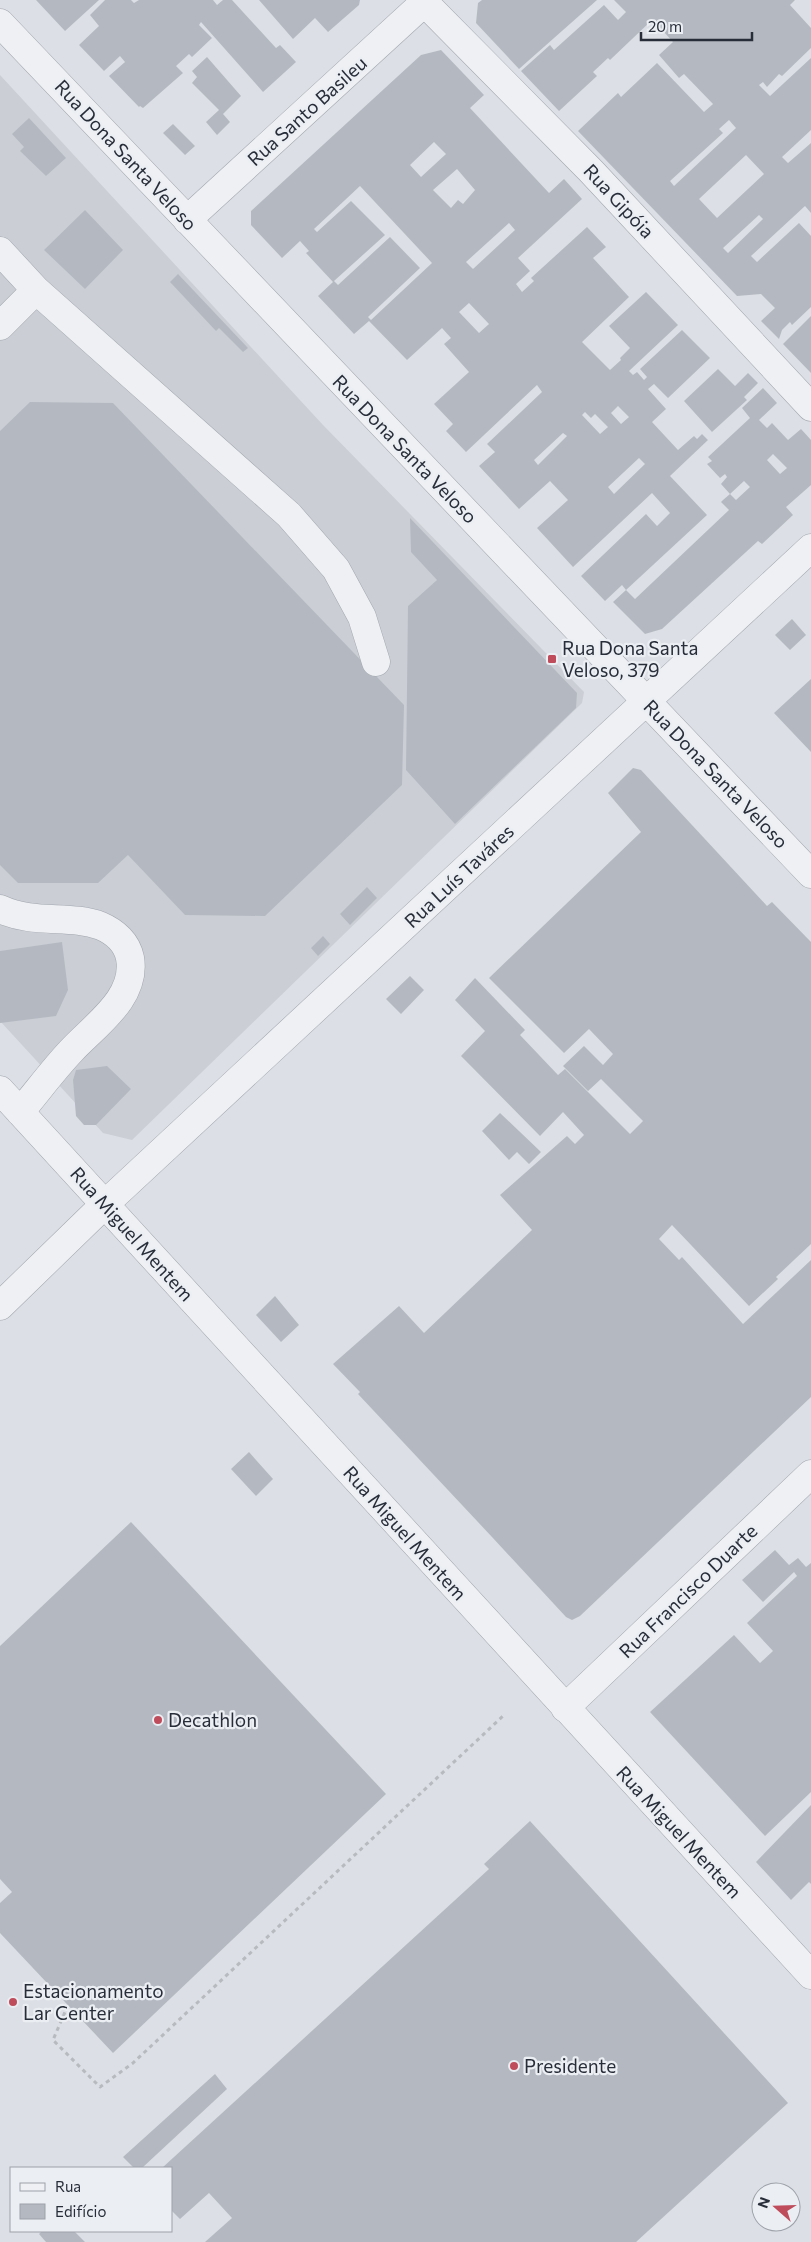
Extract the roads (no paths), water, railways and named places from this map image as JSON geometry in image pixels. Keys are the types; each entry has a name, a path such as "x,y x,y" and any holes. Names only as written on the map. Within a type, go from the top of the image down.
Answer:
{"street":[{"name":"Rua Santo Basileu","path":"187,220 425,1"},
{"name":"Rua Gipóia","path":"425,1 591,171 811,407"},
{"name":"Rua Dona Santa Veloso","path":"0,23 811,874"},
{"path":"0,251 36,290 289,515 336,569 362,617 376,662"},
{"path":"0,326 36,290"},
{"name":"Rua Luís Taváres","path":"0,1306 105,1204 811,548"},
{"path":"0,909 34,919 77,921 100,926 118,936 128,949 131,966 126,989 112,1010 70,1051 20,1112"},
{"name":"Rua Miguel Mentem","path":"0,1090 811,1975"},
{"name":"Rua Francisco Duarte","path":"565,1708 811,1474"}],"place":[{"name":"Rua Dona Santa Veloso, 379","path":"552,659"},
{"name":"Decathlon","path":"158,1720"},
{"name":"Estacionamento Lar Center","path":"13,2002"},
{"name":"Presidente","path":"514,2066"}]}
